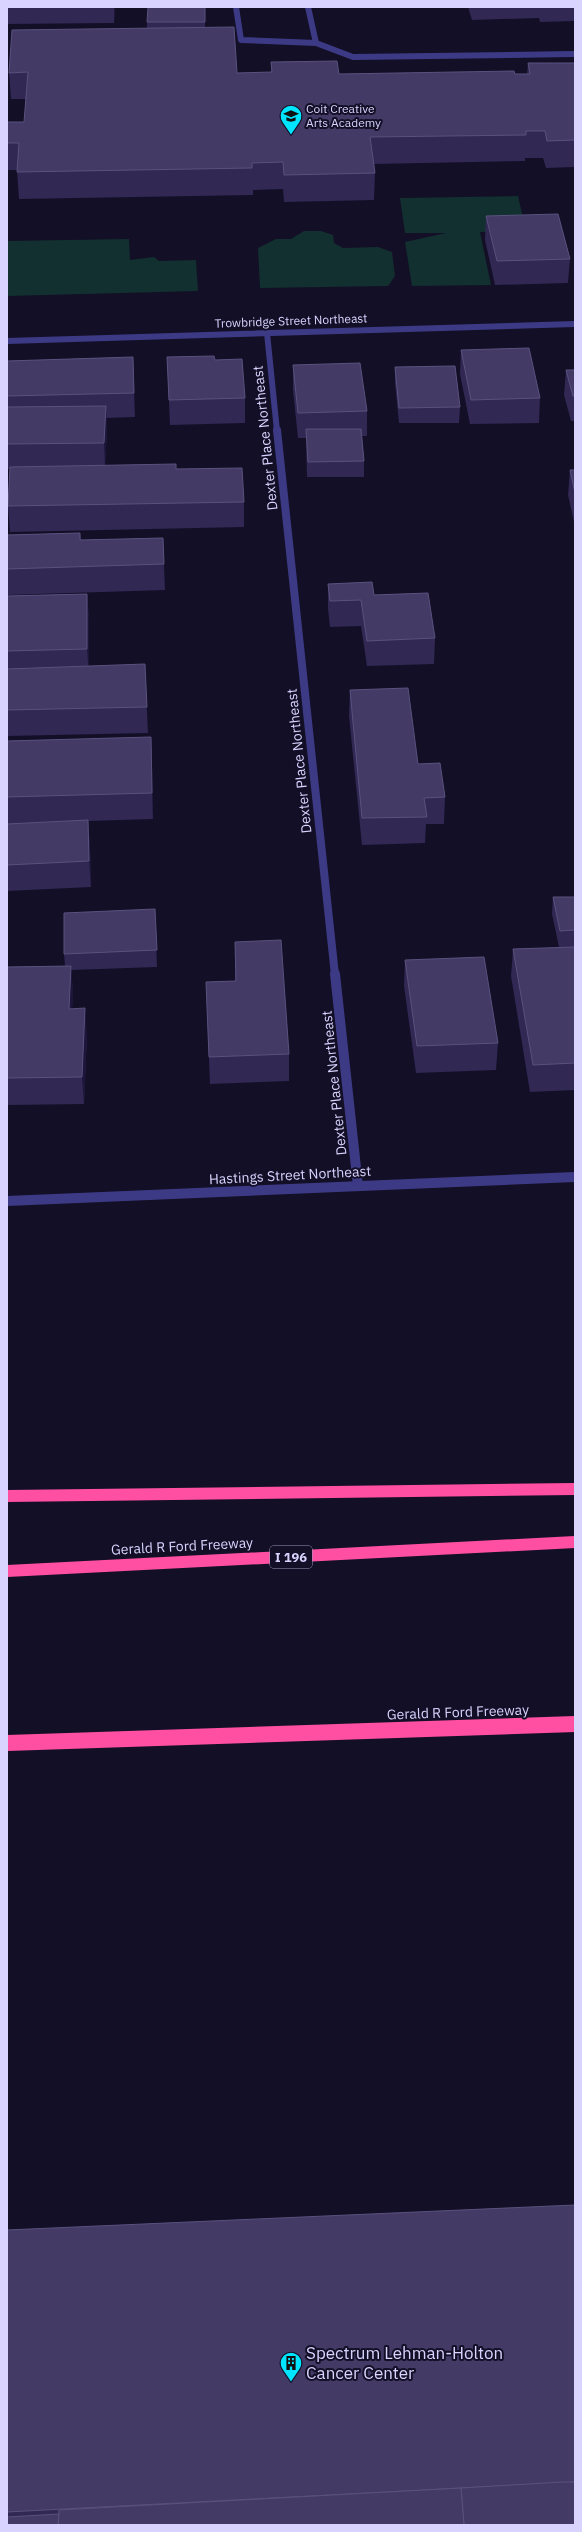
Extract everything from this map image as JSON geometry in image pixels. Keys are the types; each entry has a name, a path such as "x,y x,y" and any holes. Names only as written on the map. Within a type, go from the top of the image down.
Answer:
{"highway":[{"path":"7,1496 575,1489"},
{"name":"Gerald R Ford Freeway","path":"7,1571 575,1542"},
{"name":"Gerald R Ford Freeway","path":"7,1743 575,1724"}],"street":[{"path":"236,7 241,40 316,43 353,57 575,54"},
{"path":"308,7 316,43"},
{"name":"Trowbridge Street Northeast","path":"7,341 575,324"},
{"name":"Dexter Place Northeast","path":"267,333 358,1186"},
{"name":"Hastings Street Northeast","path":"7,1201 575,1177"}],"green space":[{"path":"518,196 526,231 480,232 491,285 412,286 405,242 446,233 405,233 400,198"},
{"path":"304,231 321,231 333,235 334,243 343,248 378,247 392,252 395,276 388,286 260,288 258,248 276,239 291,239"},
{"path":"129,239 130,260 154,257 159,261 196,260 198,291 7,296 7,241"}],"building":[{"path":"148,7 205,7 205,22 147,22"},
{"path":"234,27 237,73 272,72 271,62 337,61 339,74 514,71 515,74 530,74 528,63 575,63 575,140 547,141 545,131 526,131 526,135 370,137 375,173 284,175 283,162 252,163 252,168 17,172 19,143 7,143 7,122 24,122 28,72 9,73 12,30"},
{"path":"558,214 570,259 497,261 486,216"},
{"path":"529,348 540,398 471,400 461,350"},
{"path":"214,356 215,360 242,359 245,398 169,400 167,357"},
{"path":"133,357 134,393 7,396 7,361"},
{"path":"360,363 367,411 298,413 293,365"},
{"path":"455,366 460,407 399,408 395,367"},
{"path":"566,370 575,370 575,396 573,396"},
{"path":"106,406 104,443 7,444 7,407"},
{"path":"306,429 361,429 364,461 308,462"},
{"path":"176,464 176,469 242,468 244,502 8,506 10,467"},
{"path":"570,470 575,470 575,493"},
{"path":"80,533 80,540 163,538 164,564 7,569 7,535"},
{"path":"372,582 374,595 428,593 435,638 367,641 361,600 330,601 328,584"},
{"path":"87,594 87,649 7,651 7,596"},
{"path":"145,664 147,707 7,710 7,669"},
{"path":"408,688 418,764 440,763 445,797 424,798 427,817 362,818 350,690"},
{"path":"151,737 152,793 7,797 7,741"},
{"path":"88,820 89,861 7,865 7,824"},
{"path":"553,897 575,897 575,930 560,931"},
{"path":"155,909 157,950 64,954 64,913"},
{"path":"281,940 289,1054 209,1057 206,982 236,981 235,942"},
{"path":"575,947 575,1063 533,1065 513,949"},
{"path":"484,957 498,1043 417,1046 405,960"},
{"path":"71,966 69,1009 85,1008 82,1077 7,1078 7,967"},
{"name":"Spectrum Lehman-Holton Cancer Center","path":"575,2205 575,2482 7,2512 7,2230"},
{"path":"575,2482 575,2525 464,2525 461,2488"},
{"path":"461,2488 464,2525 58,2525 59,2510"},
{"path":"59,2514 58,2525 7,2525 7,2517"}],"place":[{"name":"Coit Creative Arts Academy","path":"291,136"},
{"name":"Spectrum Lehman-Holton Cancer Center","path":"291,2382"}]}
